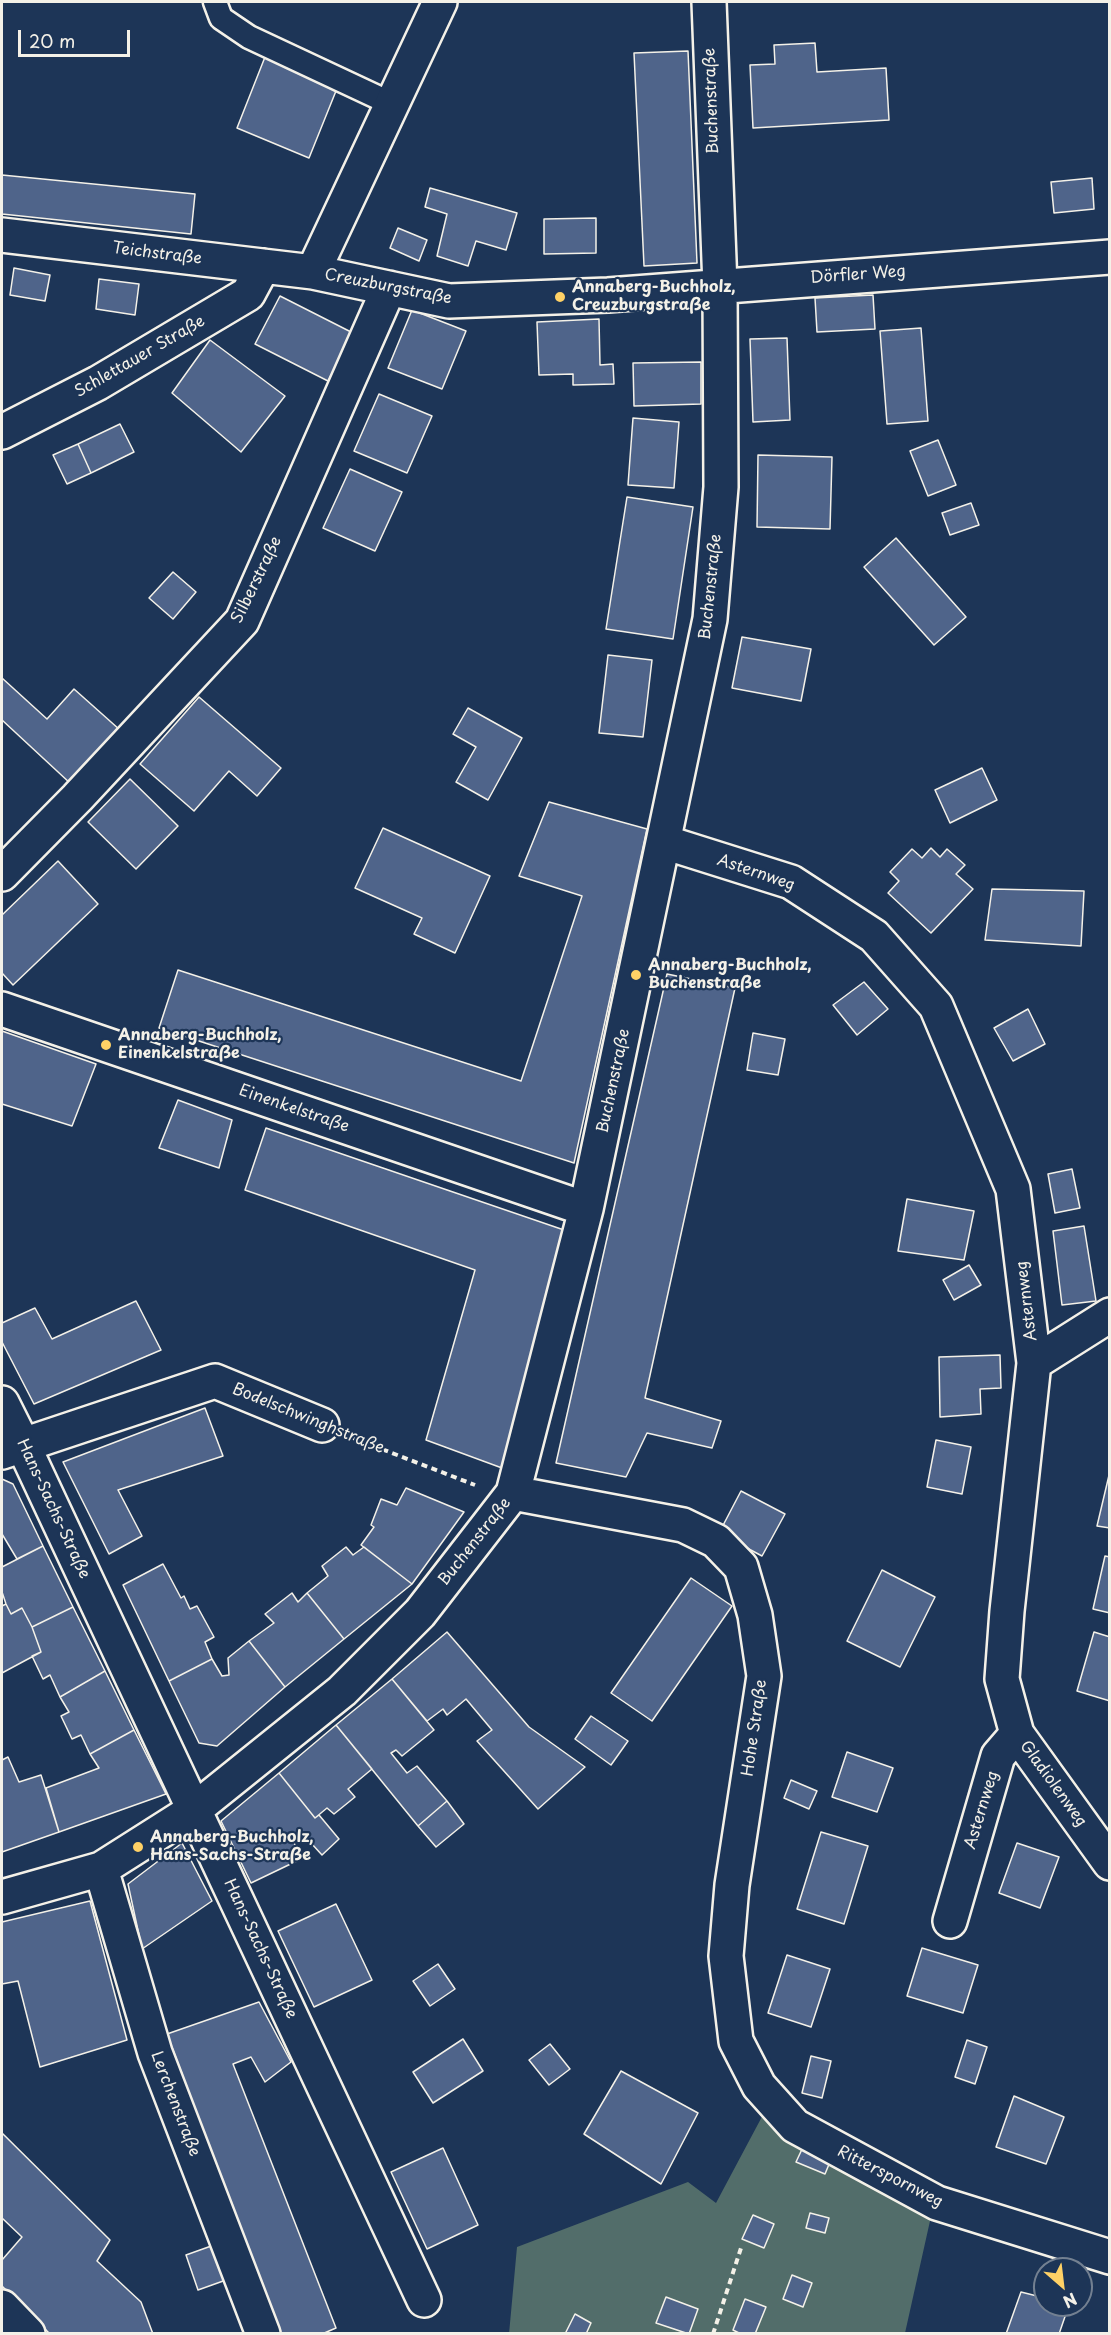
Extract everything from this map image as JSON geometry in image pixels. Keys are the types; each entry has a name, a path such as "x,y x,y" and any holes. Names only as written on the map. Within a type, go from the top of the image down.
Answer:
{"street":[{"path":"313,272 440,2"},
{"name":"Buchenstraße","path":"2,1897 101,1869 194,1810 342,1691 420,1612 511,1496 586,1209 710,619 720,487 720,286 709,2"},
{"name":"Teichstraße","path":"2,235 313,272"},
{"name":"Dörfler Weg","path":"608,295 1110,257"},
{"name":"Schlettauer Straße","path":"2,432 98,383 248,294 263,266"},
{"name":"Creuzburgstraße","path":"313,272 449,301 608,295"},
{"name":"Silberstraße","path":"2,874 77,798 242,621 389,288"},
{"path":"2,408 98,383"},
{"name":"Asternweg","path":"664,842 791,882 874,936 936,1006 1013,1189 1034,1364 1007,1611 1002,1680 1017,1734 998,1756 950,1921"},
{"name":"Einenkelstraße","path":"2,1009 586,1209"},
{"path":"1034,1364 1110,1315"},
{"name":"Bodelschwinghstraße","path":"12,1448 215,1381 322,1425"},
{"name":"Hans-Sachs-Straße","path":"2,1403 12,1448 194,1810 424,2301"},
{"name":"Hohe Straße","path":"511,1496 683,1525 716,1541 741,1567 755,1615 764,1676 732,1885 726,1956 736,2041 759,2086"},
{"name":"Gladiolenweg","path":"1017,1734 1110,1863"},
{"name":"Lerchenstraße","path":"101,1869 155,2053 262,2334"},
{"name":"Ritterspornweg","path":"759,2086 795,2126 937,2203 1110,2257"},
{"path":"2,2307 28,2334"}],"lane":[{"path":"215,2 221,18 249,37 392,104"}],"path":[{"name":"Bodelschwinghstraße","path":"322,1425 511,1496"},
{"path":"713,2334 742,2245"}],"green space":[{"path":"765,2111 932,2212 905,2333 509,2334 517,2247 688,2182 716,2203"}],"building":[{"path":"815,43 817,72 886,68 889,120 753,128 750,65 775,64 774,45"},
{"path":"688,51 697,263 644,266 634,53"},
{"path":"265,57 338,86 309,158 237,128"},
{"path":"2,175 195,194 191,234 2,214"},
{"path":"1092,178 1094,209 1054,213 1051,182"},
{"path":"430,188 517,213 506,250 476,241 468,266 437,256 447,214 425,207"},
{"path":"596,218 596,253 544,254 544,219"},
{"path":"398,228 427,240 419,261 390,248"},
{"path":"14,268 50,275 45,301 10,295"},
{"path":"99,279 139,284 135,315 96,309"},
{"path":"873,295 875,329 817,332 815,298"},
{"path":"280,296 353,333 328,381 255,344"},
{"path":"412,310 466,331 442,389 388,368"},
{"path":"599,319 600,365 613,364 614,384 573,385 573,374 539,375 537,322"},
{"path":"921,328 928,421 887,424 880,331"},
{"path":"787,338 790,420 753,422 750,339"},
{"path":"210,340 285,396 241,452 172,393"},
{"path":"701,362 701,404 634,406 633,363"},
{"path":"379,394 432,416 407,473 354,451"},
{"path":"633,418 679,422 674,488 628,485"},
{"path":"120,424 134,452 91,473 78,444"},
{"path":"938,440 956,485 928,496 910,451"},
{"path":"78,444 91,473 67,484 53,455"},
{"path":"758,455 832,457 830,529 757,527"},
{"path":"350,469 402,492 375,551 323,528"},
{"path":"627,497 693,507 673,639 606,629"},
{"path":"971,503 979,525 950,535 942,513"},
{"path":"896,538 966,617 934,645 864,567"},
{"path":"173,572 196,592 173,619 149,598"},
{"path":"742,637 811,649 801,701 732,688"},
{"path":"608,655 652,660 643,737 599,733"},
{"path":"2,678 47,719 74,689 120,730 71,784 2,720"},
{"path":"199,697 281,768 257,796 229,771 194,811 140,764"},
{"path":"468,708 522,738 488,800 456,782 476,747 453,734"},
{"path":"982,768 997,800 950,823 935,790"},
{"path":"130,779 178,826 136,869 88,822"},
{"path":"549,802 647,829 574,1163 159,1028 178,970 521,1081 582,896 519,876"},
{"path":"383,828 490,876 455,953 414,934 422,918 355,888"},
{"path":"931,848 940,857 947,849 965,865 956,874 973,889 931,933 888,893 899,881 890,872 912,849 922,858"},
{"path":"58,861 98,904 13,985 2,973 2,915"},
{"path":"992,889 1084,891 1081,946 985,940"},
{"path":"667,974 735,988 645,1398 721,1421 712,1448 647,1433 626,1477 556,1463"},
{"path":"864,982 888,1009 857,1035 833,1005"},
{"path":"1028,1009 1045,1044 1013,1061 994,1028"},
{"path":"2,1031 96,1064 72,1126 2,1104"},
{"path":"753,1033 785,1039 778,1075 747,1070"},
{"path":"178,1100 232,1120 219,1168 159,1148"},
{"path":"266,1128 564,1230 502,1468 426,1440 475,1270 245,1190"},
{"path":"1072,1169 1080,1208 1055,1213 1048,1174"},
{"path":"907,1199 974,1211 964,1260 898,1251"},
{"path":"1084,1226 1096,1301 1062,1305 1053,1231"},
{"path":"969,1265 981,1285 954,1300 943,1280"},
{"path":"136,1301 161,1350 34,1404 2,1342 2,1323 35,1308 52,1339"},
{"path":"1000,1355 1001,1388 980,1389 981,1414 940,1417 939,1357"},
{"path":"205,1408 223,1456 118,1490 142,1536 109,1554 63,1462"},
{"path":"936,1440 971,1447 962,1494 927,1487"},
{"path":"1110,1471 1110,1528 1097,1526"},
{"path":"2,1479 13,1484 43,1546 17,1559 2,1534"},
{"path":"406,1488 464,1512 412,1584 361,1545 374,1527 371,1525 381,1499 397,1505"},
{"path":"741,1491 785,1514 762,1556 719,1533"},
{"path":"43,1546 73,1607 32,1627 22,1608 11,1614 6,1604 2,1592 2,1567"},
{"path":"346,1547 353,1555 364,1547 412,1584 344,1639 307,1593 328,1576 322,1566"},
{"path":"1105,1556 1110,1557 1110,1613 1093,1609"},
{"path":"163,1564 181,1598 184,1596 190,1609 197,1606 214,1637 205,1642 212,1659 169,1681 123,1585"},
{"path":"882,1570 935,1597 900,1667 847,1641"},
{"path":"691,1578 732,1606 652,1721 611,1693"},
{"path":"292,1593 298,1602 307,1593 344,1639 285,1687 249,1641 274,1623 265,1614"},
{"path":"6,1604 11,1614 22,1608 41,1652 2,1673 2,1606"},
{"path":"73,1607 105,1671 60,1697 50,1675 43,1679 32,1656 41,1652 32,1627"},
{"path":"447,1632 529,1727 585,1767 538,1809 477,1741 492,1730 466,1699 447,1715 443,1709 427,1721 392,1679"},
{"path":"1094,1632 1110,1637 1110,1701 1077,1691"},
{"path":"249,1641 285,1687 217,1746 199,1743 169,1681 212,1659 222,1676 229,1675 228,1658"},
{"path":"105,1671 134,1730 90,1754 81,1735 72,1739 61,1716 69,1712 60,1697"},
{"path":"392,1679 434,1730 402,1756 396,1750 391,1753 407,1773 417,1766 447,1801 418,1826 336,1725"},
{"path":"591,1716 628,1741 611,1765 575,1739"},
{"path":"336,1725 372,1769 348,1789 355,1797 334,1814 327,1808 315,1818 279,1773"},
{"path":"134,1730 166,1794 59,1832 46,1788 99,1768 90,1754"},
{"path":"847,1752 893,1768 877,1812 832,1797"},
{"path":"8,1757 19,1782 41,1775 59,1832 2,1852 2,1760"},
{"path":"279,1773 315,1818 319,1815 339,1839 322,1855 300,1831 292,1838 301,1859 251,1883 221,1821"},
{"path":"791,1780 817,1791 809,1809 784,1798"},
{"path":"447,1801 464,1824 436,1847 418,1826"},
{"path":"821,1832 868,1846 844,1924 797,1909"},
{"path":"182,1843 212,1901 142,1949 128,1884"},
{"path":"1017,1843 1059,1857 1040,1908 999,1893"},
{"path":"90,1901 127,2040 40,2067 18,1981 2,1984 2,1922"},
{"path":"336,1904 372,1980 314,2007 278,1931"},
{"path":"922,1948 978,1965 963,2013 907,1996"},
{"path":"787,1955 830,1969 811,2027 768,2013"},
{"path":"438,1964 455,1989 430,2006 413,1981"},
{"path":"259,2002 291,2062 265,2082 251,2057 233,2064 336,2328 322,2334 279,2334 167,2034"},
{"path":"463,2039 483,2071 433,2103 413,2072"},
{"path":"967,2040 987,2047 975,2084 955,2077"},
{"path":"550,2044 570,2069 549,2085 529,2060"},
{"path":"811,2056 831,2061 822,2098 802,2093"},
{"path":"621,2071 698,2113 661,2184 584,2134"},
{"path":"1014,2096 1064,2117 1046,2164 996,2147"},
{"path":"2,2133 110,2240 97,2261 141,2302 153,2334 50,2334 2,2286 2,2260 22,2237 2,2218"},
{"path":"804,2145 832,2157 825,2174 796,2162"},
{"path":"443,2148 478,2225 427,2249 391,2172"},
{"path":"810,2213 829,2218 825,2233 806,2228"},
{"path":"753,2215 774,2224 764,2248 742,2239"},
{"path":"214,2245 226,2280 198,2290 186,2255"},
{"path":"792,2275 812,2283 803,2307 783,2299"},
{"path":"1021,2292 1033,2295 1033,2317 1065,2317 1059,2334 1006,2334"},
{"path":"666,2297 698,2309 689,2334 656,2323"},
{"path":"745,2299 766,2307 755,2334 741,2334 733,2330"},
{"path":"575,2314 591,2323 586,2334 565,2334"}],"place":[{"name":"Annaberg-Buchholz, Creuzburgstraße","path":"560,297"},
{"name":"Annaberg-Buchholz, Buchenstraße","path":"636,975"},
{"name":"Annaberg-Buchholz, Einenkelstraße","path":"106,1045"},
{"name":"Annaberg-Buchholz, Hans-Sachs-Straße","path":"138,1847"}]}
